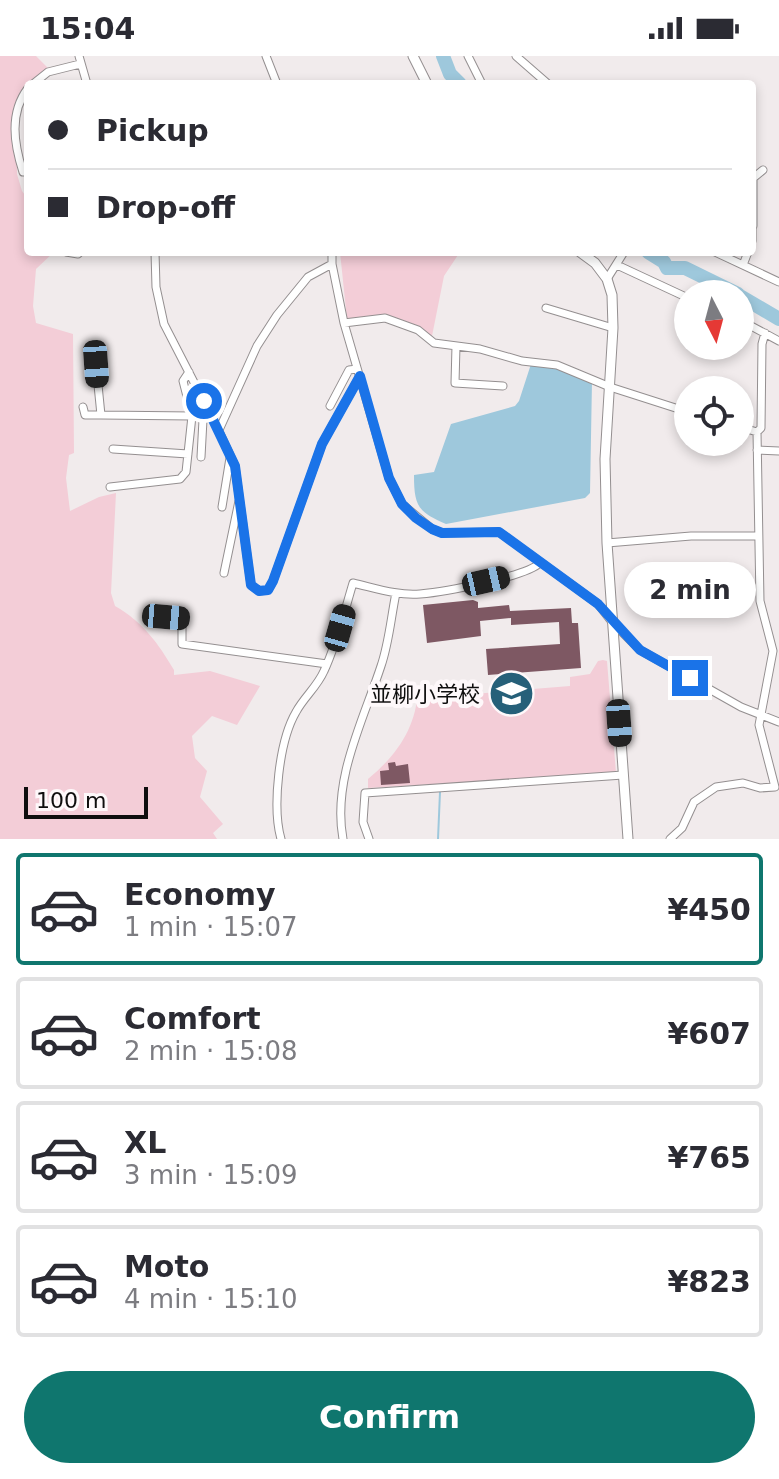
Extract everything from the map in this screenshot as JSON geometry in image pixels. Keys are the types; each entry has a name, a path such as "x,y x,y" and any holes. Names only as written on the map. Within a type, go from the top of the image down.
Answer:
{"street":[{"path":"266,56 275,80"},
{"path":"413,56 425,80"},
{"path":"468,56 480,80"},
{"path":"516,56 543,80"},
{"path":"38,80 48,72 80,60 86,80"},
{"path":"24,95 15,118 17,153 24,172"},
{"path":"756,175 763,170"},
{"path":"155,256 159,304 164,324 230,457 240,498 251,585 259,591 268,590 322,444 358,373"},
{"path":"332,256 344,323 358,373 389,478 402,504 432,529 442,533 499,532 598,604 640,650 741,707 779,722"},
{"path":"585,256 607,279 612,295 613,328 605,459 607,543 628,839"},
{"path":"607,279 622,256"},
{"path":"724,256 779,282"},
{"path":"743,265 746,256"},
{"path":"618,263 674,291"},
{"path":"219,430 257,346 277,315 308,277 332,264"},
{"path":"546,308 613,328"},
{"path":"344,323 385,318 418,330 434,343 557,365 610,387 674,408"},
{"path":"754,327 779,341"},
{"path":"670,839 682,828 694,802 716,787 743,783 760,788 777,787 759,725 773,651 760,601 758,536 757,432 761,428 762,344 765,333"},
{"path":"94,345 101,415"},
{"path":"456,346 455,383 503,386"},
{"path":"330,406 349,370 358,373"},
{"path":"110,487 180,479 186,472 192,416 183,381 189,372"},
{"path":"201,457 204,401"},
{"path":"83,407 85,415 192,416"},
{"path":"113,449 188,454"},
{"path":"757,450 779,451"},
{"path":"222,507 230,457"},
{"path":"224,573 240,498"},
{"path":"607,543 691,536 758,536"},
{"path":"281,839 279,788 286,734 297,710 319,681 327,664 353,583 396,593 420,594 529,570 540,563"},
{"path":"343,839 340,805 357,734 384,655 396,593"},
{"path":"150,615 182,618 182,644 327,664"},
{"path":"369,839 363,822 365,793 623,775"}],"shaded area":[{"path":"0,56 36,56 49,69 34,80 24,80 24,91 16,104 17,174 24,194 24,256 50,256 36,269 33,306 36,323 73,334 74,453 69,455 66,478 70,511 99,497 116,493 111,593 115,606 149,634 168,660 174,675 210,671 260,686 237,725 212,716 192,736 195,758 207,771 200,797 223,824 213,833 217,839 0,839"},
{"path":"340,256 457,256 444,276 432,336 391,318 347,319"},
{"path":"598,661 607,661 616,773 368,788 368,779 388,760 409,729 418,690 460,687 461,695 570,686 570,677 590,674"}],"water":[{"path":"531,364 556,367 592,381 590,493 585,498 446,524 429,516 417,501 414,475 434,472 451,424 515,406"}],"building":[{"path":"478,602 478,608 509,605 510,611 571,608 572,623 578,623 581,668 488,675 486,649 560,644 559,622 511,625 511,618 480,621 481,636 427,643 423,605"},
{"path":"395,762 396,766 408,764 410,783 381,785 380,771 389,770 388,763"}],"waterway":[{"path":"443,56 450,74 456,80"},
{"path":"654,256 667,268 685,268 709,280"},
{"path":"754,304 779,319"},
{"path":"438,839 440,792"}],"place":[{"name":"並柳小学校","path":"511,694"}],"route":[{"path":"204,401 235,466 251,585 259,591 268,590 273,581 322,444 360,376 389,478 402,504 416,518 442,533 499,532 598,604 640,650 690,678"}]}
